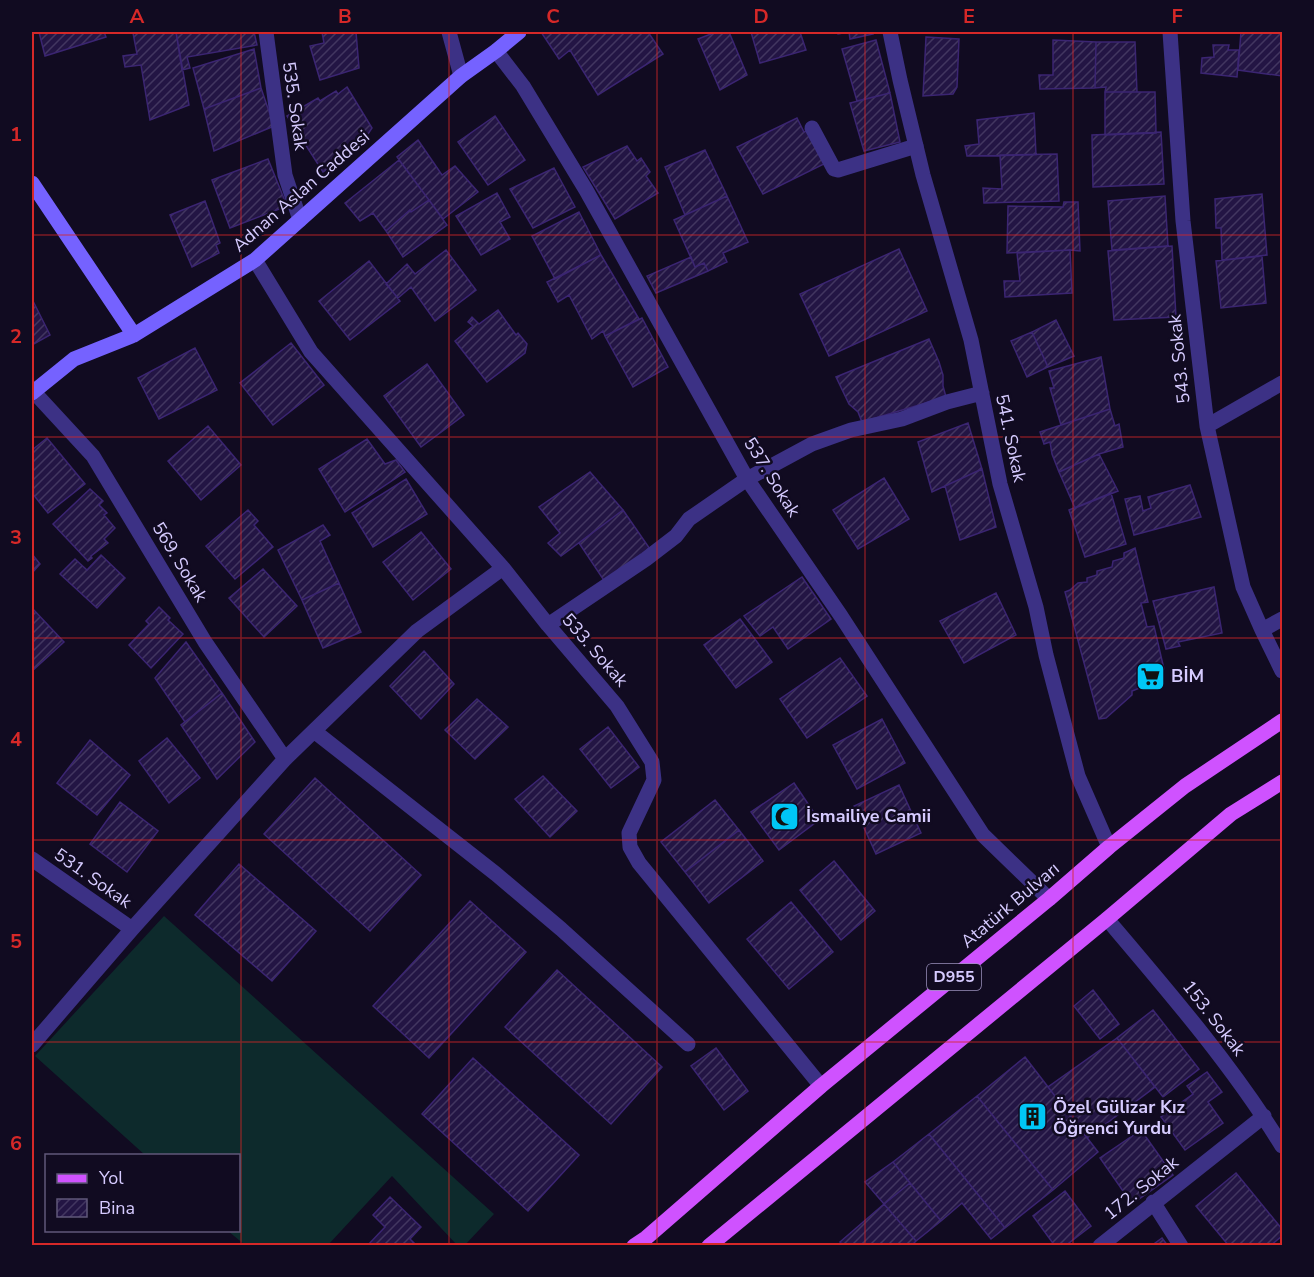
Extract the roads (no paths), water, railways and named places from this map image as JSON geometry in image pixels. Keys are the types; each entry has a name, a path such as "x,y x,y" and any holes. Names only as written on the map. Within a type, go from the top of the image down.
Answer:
{"main road":[{"name":"Atatürk Bulvarı","path":"634,1245 646,1238 822,1086 1049,899 1108,847 1185,786 1282,722"},
{"name":"D955","path":"709,1245 1107,919 1230,814 1282,782"}],"street":[{"name":"535. Sokak","path":"266,32 285,175 300,220"},
{"path":"450,32 461,76"},
{"name":"Adnan Aslan Caddesi","path":"32,392 74,359 134,335 255,260 461,76 519,32"},
{"name":"541. Sokak","path":"890,32 916,146 971,340 1000,484 1036,607 1046,655 1078,776 1108,847"},
{"name":"543. Sokak","path":"1170,32 1183,221 1207,426 1244,587 1282,671"},
{"name":"537. Sokak","path":"496,51 523,86 586,190 747,479 841,616 983,835 1049,899"},
{"path":"812,128 831,166 838,170 916,146"},
{"path":"32,183 134,335"},
{"name":"533. Sokak","path":"255,260 311,352 503,568 617,706 652,762 654,780 629,833 630,847 639,863 822,1086"},
{"path":"1207,426 1282,383"},
{"name":"569. Sokak","path":"32,392 93,456 205,642 285,759"},
{"path":"548,625 646,559 676,536 689,519 747,479 812,444 851,430 902,419 947,402 982,393"},
{"path":"32,1045 132,929 285,759 417,631 503,568"},
{"path":"1262,630 1282,619"},
{"path":"314,731 504,881 561,929 688,1044"},
{"name":"531. Sokak","path":"32,859 132,929"},
{"name":"153. Sokak","path":"1107,919 1195,1023 1264,1116 1282,1146"},
{"name":"172. Sokak","path":"1100,1245 1264,1116"},
{"path":"1153,1202 1181,1245"}],"place":[{"name":"BİM","path":"1150,676"},
{"name":"İsmailiye Camii","path":"785,816"},
{"name":"Özel Gülizar Kız Öğrenci Yurdu","path":"1032,1117"}]}
